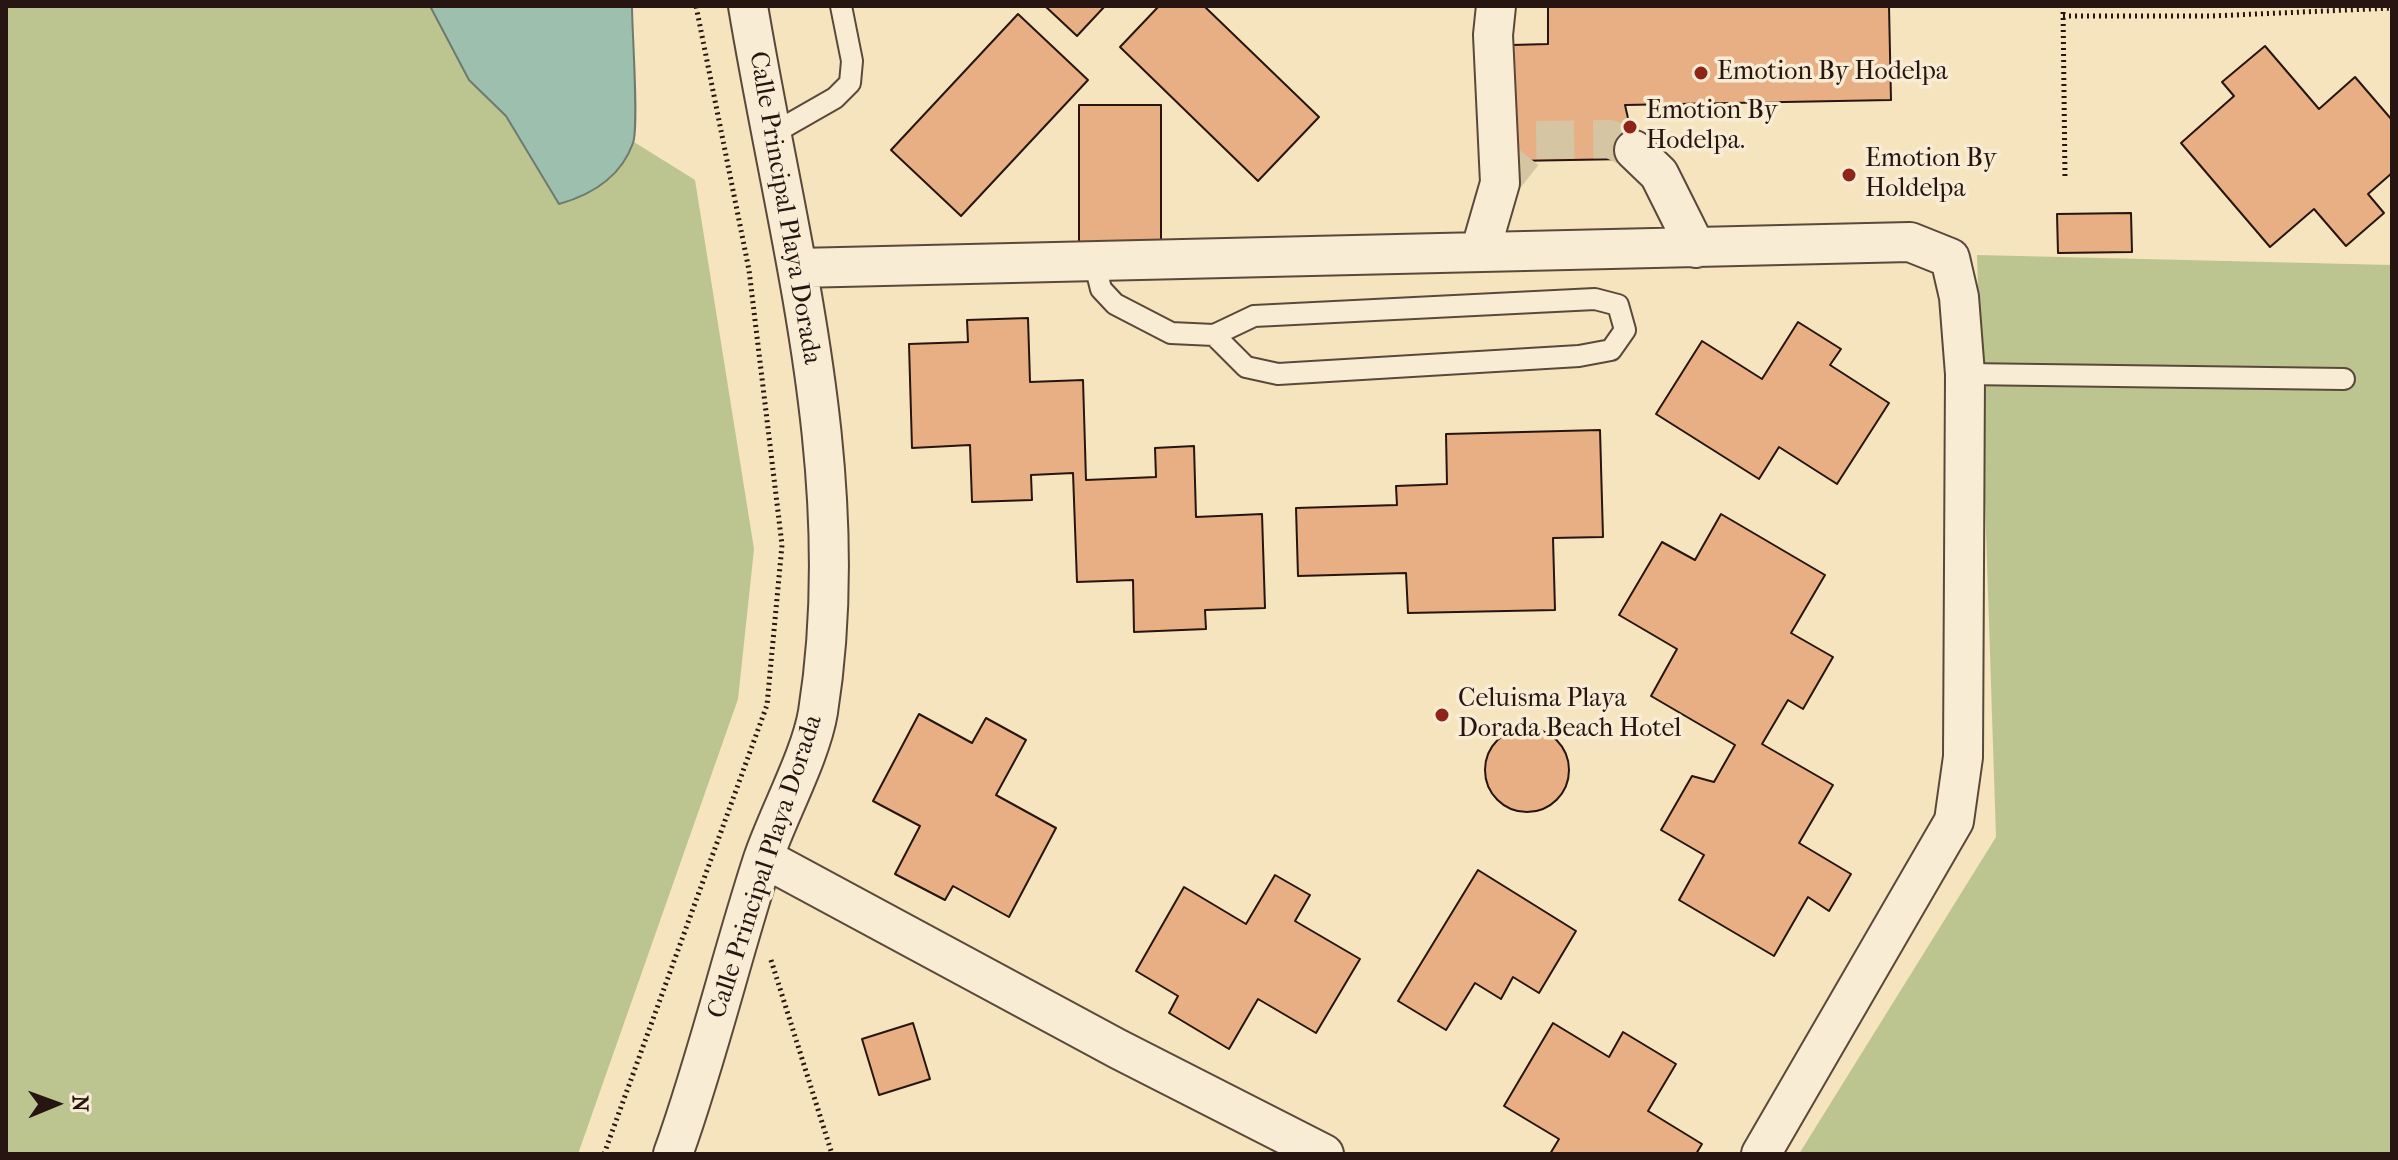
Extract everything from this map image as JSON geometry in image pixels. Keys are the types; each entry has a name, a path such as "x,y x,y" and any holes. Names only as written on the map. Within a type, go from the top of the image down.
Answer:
{"street":[{"name":"Calle Principal Playa Dorada","path":"673,1154 764,858 817,717 824,667 829,546 824,435 798,268 748,6"},
{"path":"1480,252 1500,183 1493,35 1496,6"},
{"path":"1634,150 1659,174 1696,248"},
{"path":"798,268 1910,242 1950,258 1959,297 1965,374 1963,757 1954,821 1761,1154"},
{"path":"764,858 1118,1049 1324,1154"}],"lane":[{"path":"772,134 835,98 850,83 852,61 841,6"},
{"path":"1094,261 1101,289 1115,304 1171,333 1214,335 1254,316 1595,299 1618,305 1625,330 1611,350 1579,356 1278,374 1246,367 1214,335"},
{"path":"1965,374 2344,379"}],"path":[{"path":"604,1154 767,705 782,545 749,270 696,6"},
{"path":"2063,6 2065,178"},
{"path":"2063,16 2212,16 2392,8"},
{"path":"738,943 772,961 832,1154"}],"green space":[{"path":"6,6 430,6 469,80 506,116 559,204 610,179 634,142 695,180 754,549 738,699 578,1154 6,1154"},
{"path":"1977,255 2392,265 2392,1154 1799,1154 1996,837"}],"shaded area":[{"path":"430,6 632,6 635,133 621,166 593,190 559,204 506,116 469,80"}],"building":[{"path":"1045,6 1105,6 1077,36"},
{"path":"1159,6 1204,6 1319,117 1258,181 1120,47"},
{"name":"Emotion By Hodelpa","path":"1548,6 1889,6 1891,100 1625,105 1630,127 1626,159 1514,161 1512,45 1548,44"},
{"path":"1018,14 1088,80 961,216 891,150"},
{"path":"2265,46 2319,109 2355,77 2392,120 2392,173 2368,194 2384,213 2346,246 2314,209 2270,247 2181,143 2234,96 2222,82"},
{"path":"1079,105 1161,105 1161,247 1079,247"},
{"path":"2131,213 2132,252 2058,253 2057,214"},
{"path":"1028,318 1030,382 1083,380 1086,480 1156,477 1155,448 1194,446 1196,517 1262,514 1265,608 1205,610 1206,629 1134,632 1133,580 1077,582 1073,473 1031,475 1032,500 972,502 970,445 912,448 909,344 968,342 967,320"},
{"path":"1798,322 1841,349 1830,365 1889,403 1837,484 1779,447 1759,479 1656,414 1702,341 1762,379"},
{"path":"1600,430 1603,537 1553,538 1555,610 1408,613 1406,573 1298,576 1296,508 1397,505 1396,486 1447,484 1446,434"},
{"path":"1721,514 1825,575 1791,633 1833,657 1803,709 1788,700 1762,744 1833,785 1799,843 1851,874 1829,911 1808,897 1774,956 1679,900 1704,855 1661,830 1692,776 1714,782 1735,745 1651,696 1677,649 1619,615 1662,542 1695,560"},
{"path":"919,714 972,743 986,718 1026,740 996,795 1056,828 1009,917 953,886 945,900 895,874 920,826 873,801"},
{"path":"1519,728 1535,728 1551,735 1562,746 1569,770 1566,786 1557,800 1535,812 1519,812 1503,805 1492,794 1485,778 1485,762 1492,746 1503,735"},
{"path":"1478,870 1576,931 1539,993 1513,977 1501,999 1475,983 1446,1030 1398,1001"},
{"path":"1275,875 1310,895 1295,921 1360,959 1316,1033 1258,999 1229,1049 1169,1013 1178,996 1136,971 1184,887 1246,924"},
{"path":"913,1023 930,1079 879,1095 862,1039"},
{"path":"1553,1023 1609,1057 1623,1032 1676,1064 1648,1111 1702,1144 1696,1154 1550,1154 1559,1139 1504,1106"}],"tunnel":[{"path":"1500,183 1534,140 1610,139 1634,150"}],"place":[{"name":"Emotion By Hodelpa","path":"1701,73"},
{"name":"Emotion By Hodelpa.","path":"1630,127"},
{"name":"Emotion By Holdelpa","path":"1849,175"},
{"name":"Celuisma Playa Dorada Beach Hotel","path":"1442,715"}]}
